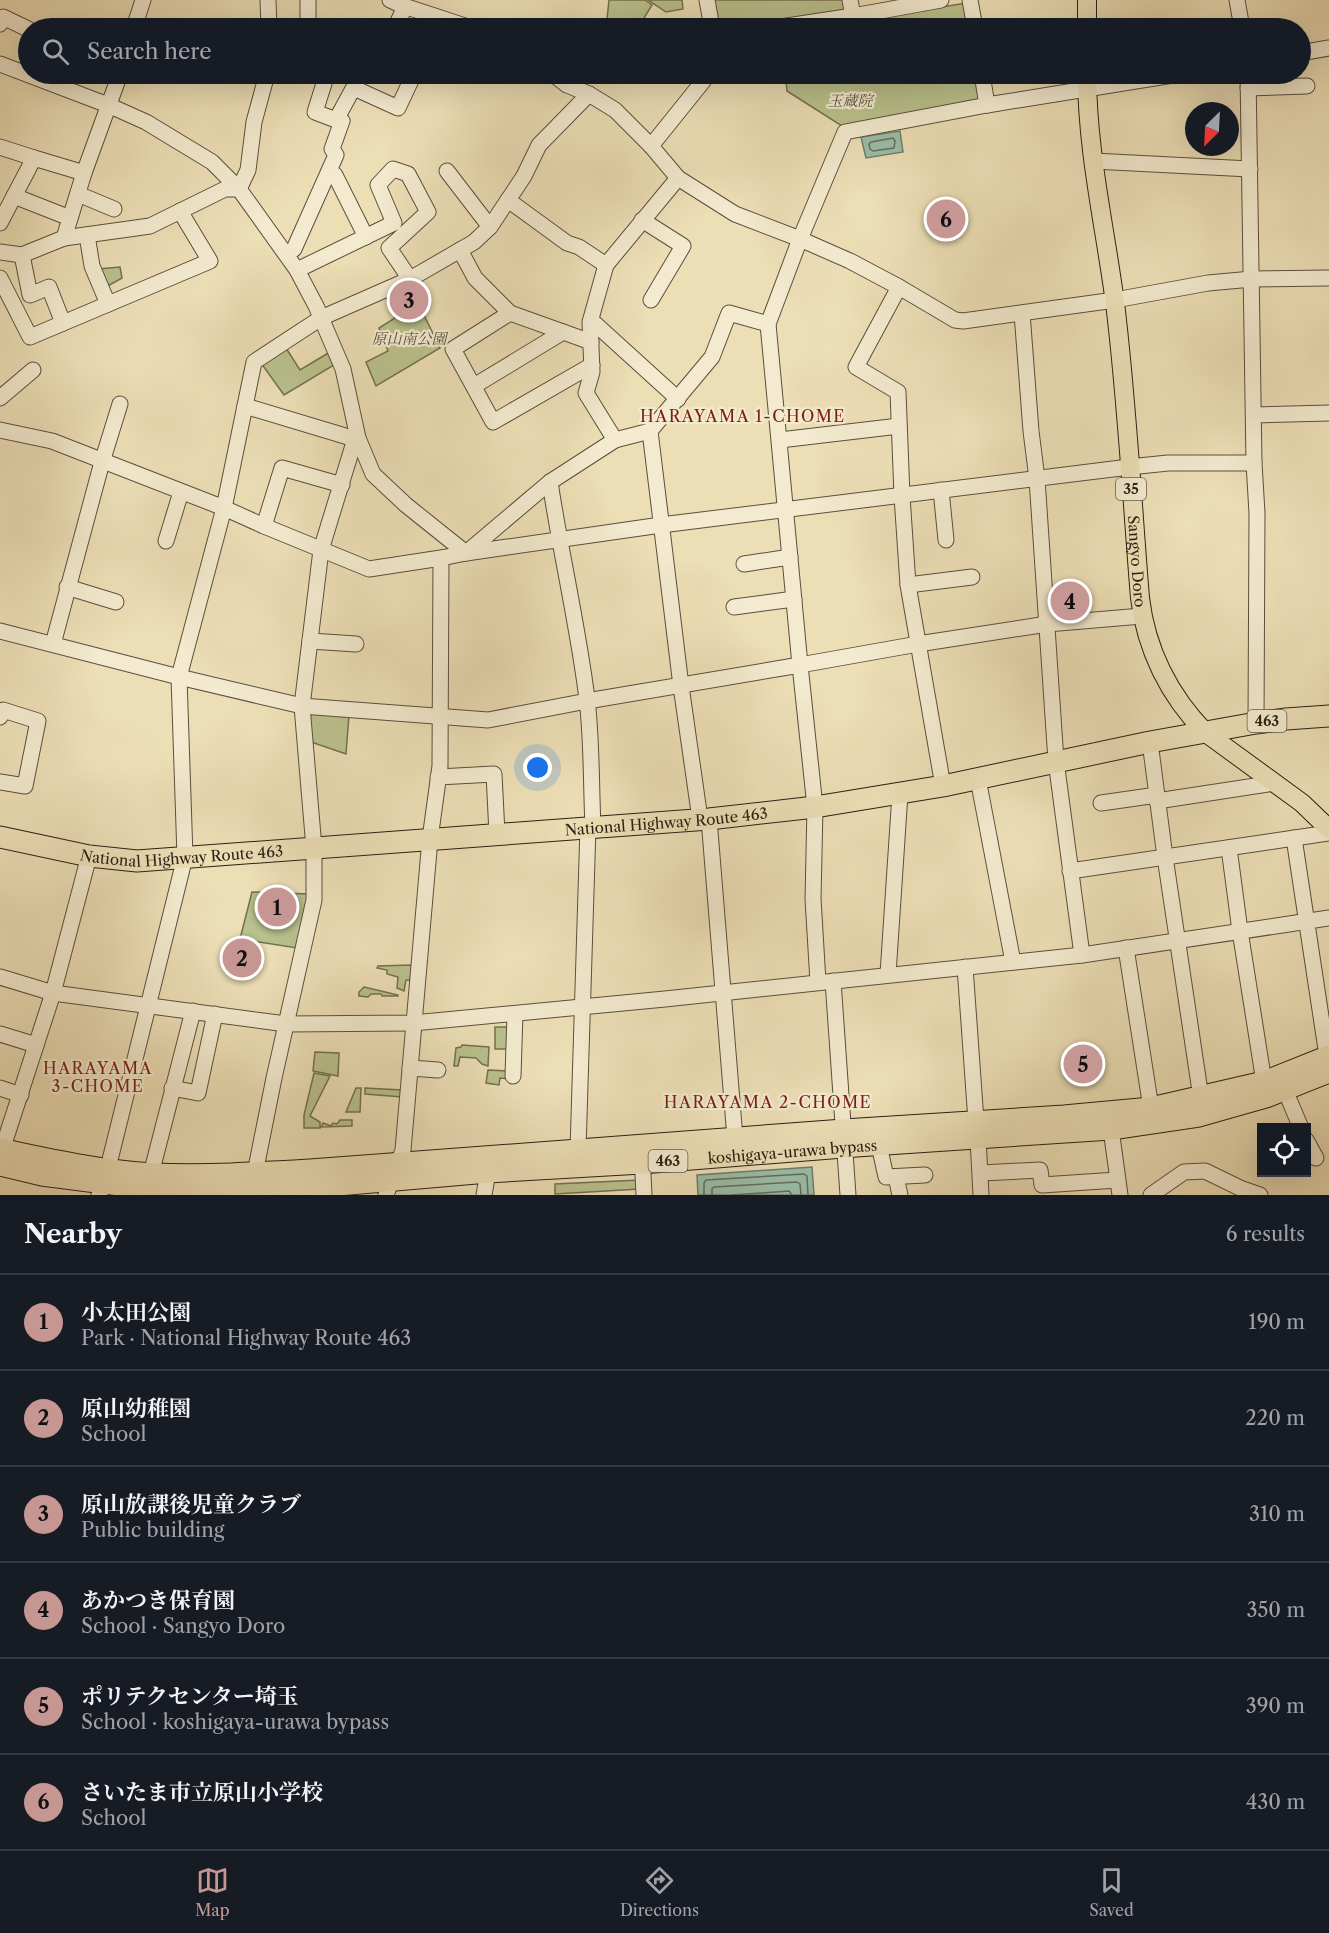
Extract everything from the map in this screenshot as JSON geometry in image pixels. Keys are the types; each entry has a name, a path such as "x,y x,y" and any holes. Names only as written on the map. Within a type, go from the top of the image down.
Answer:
{"highway":[{"name":"National Highway Route 463","path":"0,837 89,856 137,861 705,819 814,807 900,794 1150,742 1256,723 1329,717"},
{"name":"koshigaya-urawa bypass","path":"393,1179 578,1150 642,1154 735,1138 845,1138 879,1145 1064,1116 1151,1108 1264,1082 1328,1061"},
{"name":"koshigaya-urawa bypass","path":"1,1155 42,1175 103,1183 180,1190 249,1186 315,1187 488,1172 642,1154 845,1138 977,1130 1111,1129 1200,1116 1266,1097 1285,1089 1328,1061"},
{"name":"koshigaya-urawa bypass","path":"103,1183 151,1174 249,1186"}],"main road":[{"path":"1087,0 1087,18"},
{"name":"Sangyo Doro","path":"1087,84 1093,161 1121,351 1142,616 1150,644 1161,672 1183,707 1206,733 1302,803 1329,831"}],"street":[{"path":"138,18 144,0"},
{"path":"268,0 269,18"},
{"path":"308,0 308,18"},
{"path":"390,0 440,18"},
{"path":"707,0 710,18"},
{"path":"850,0 853,16"},
{"path":"840,18 941,0"},
{"path":"970,0 973,18"},
{"path":"1238,0 1241,18"},
{"path":"400,18 405,7"},
{"path":"0,24 3,17 18,24"},
{"path":"1311,51 1329,48"},
{"path":"0,64 18,71"},
{"path":"53,84 146,122 212,162 239,189 287,254 321,318 343,369 356,439 373,474 406,505 466,553"},
{"path":"64,238 84,173 117,84"},
{"path":"239,189 248,170 254,122 264,84"},
{"path":"324,84 315,112 336,120 338,118"},
{"path":"338,118 356,84"},
{"path":"354,88 398,108 409,84"},
{"path":"566,84 589,94 615,110 678,177 735,214 850,261 955,320 963,321 1115,300 1208,283 1252,279 1329,278"},
{"path":"651,146 701,84"},
{"path":"984,84 987,105"},
{"path":"848,1195 845,1138 813,899 814,807 768,324 800,239 845,132 987,105 1074,84"},
{"path":"1248,84 1254,463 1257,513 1256,723"},
{"path":"1278,84 1307,87"},
{"path":"103,1183 185,857 179,677 224,508 254,362 321,318 410,279 474,242 490,227 524,176 539,145 589,94"},
{"path":"287,254 294,249 336,155 332,149 342,121 338,118"},
{"path":"0,147 84,173"},
{"path":"0,223 9,197 34,158"},
{"path":"1093,161 1250,169"},
{"path":"297,270 394,223 378,185 393,169 408,174 428,212 389,248 410,279"},
{"path":"329,171 335,175 366,237"},
{"path":"447,171 490,227"},
{"path":"615,440 586,393 592,372 591,320 606,265 678,177"},
{"path":"0,252 22,255 64,238 150,226 225,189 239,189"},
{"path":"78,194 114,208"},
{"path":"9,197 70,218"},
{"path":"508,200 567,243 579,247 606,265"},
{"path":"0,278 30,337 210,261 180,211"},
{"path":"642,220 683,246 651,300"},
{"path":"87,234 92,266 108,304"},
{"path":"460,250 475,278 510,313 591,342"},
{"path":"22,255 30,294 49,287 63,323"},
{"path":"899,287 856,367 898,392 908,585 943,786"},
{"path":"510,313 453,349 493,422 592,366"},
{"path":"466,553 550,482 615,440 650,431 712,357 729,313 768,324"},
{"path":"1022,313 1031,432 1037,478 1056,761 1082,955"},
{"path":"591,320 678,399"},
{"path":"474,386 564,332"},
{"path":"0,398 33,370"},
{"path":"53,644 67,587 120,404"},
{"path":"245,406 356,439"},
{"path":"1254,415 1329,413"},
{"path":"780,440 899,426"},
{"path":"0,430 51,441 224,508 369,569 662,525 1129,466 1168,463 1254,463"},
{"path":"650,431 681,686 705,819 735,1138"},
{"path":"249,1186 314,900 314,848 302,706 321,550 356,439"},
{"path":"264,526 282,468 342,485"},
{"path":"550,482 578,633 587,701 591,827 578,1150"},
{"path":"941,490 946,540"},
{"path":"166,541 181,492"},
{"path":"744,564 790,557"},
{"path":"393,1179 403,1150 430,839 440,766 441,558"},
{"path":"908,585 972,577"},
{"path":"67,587 116,602"},
{"path":"734,607 794,599"},
{"path":"0,631 302,706 488,720 918,644 1047,624 1142,616"},
{"path":"310,641 356,644"},
{"path":"0,717 3,710 38,722 25,786 0,782"},
{"path":"1150,742 1201,1098"},
{"path":"438,777 494,774 497,834"},
{"path":"978,779 1013,962"},
{"path":"1101,803 1274,783"},
{"path":"888,974 900,794"},
{"path":"1070,871 1329,831"},
{"path":"1294,838 1328,1061"},
{"path":"1229,848 1264,1082"},
{"path":"1,1155 53,993 89,856"},
{"path":"0,977 53,993 286,1024 413,1023 1082,955 1329,918"},
{"path":"1126,948 1151,1108"},
{"path":"965,967 981,1195"},
{"path":"151,1174 193,1011"},
{"path":"172,1088 198,1093 215,1014"},
{"path":"513,1076 515,1014"},
{"path":"0,1034 36,1046"},
{"path":"410,1068 438,1070"},
{"path":"0,1088 21,1095"},
{"path":"1285,1089 1299,1123"},
{"path":"981,1173 1040,1170 1042,1185 1119,1187 1111,1129"},
{"path":"879,1145 886,1177 925,1175"},
{"path":"1311,1149 1316,1158"},
{"path":"642,1154 644,1195"},
{"path":"1151,1195 1184,1172 1205,1171 1260,1195"},
{"path":"484,1195 488,1172"},
{"path":"896,1177 900,1195"}],"green space":[{"path":"609,0 645,0 652,5 644,18 607,18"},
{"path":"648,0 682,0 683,9 666,12"},
{"path":"711,0 846,0 848,14 823,18 714,18"},
{"path":"966,3 968,18 874,18"},
{"name":"玉蔵院","path":"786,84 980,84 983,102 845,128 787,91"},
{"path":"120,267 122,278 106,287 98,269"},
{"name":"原山南公園","path":"396,293 405,314 420,307 440,348 376,386 366,362 388,351 379,328 395,318 386,297"},
{"path":"286,348 300,370 330,352 334,365 284,395 261,363"},
{"path":"309,713 349,715 346,754 311,742"},
{"path":"252,892 309,894 297,948 240,939"},
{"path":"412,965 410,980 406,980 404,991 397,988 398,977 387,974 387,970 377,968 378,966"},
{"path":"364,987 398,996 371,994 368,997 359,996 359,992"},
{"path":"495,1027 511,1027 511,1049 495,1049"},
{"path":"462,1045 489,1047 488,1066 476,1058 460,1057 458,1066 454,1066 456,1048"},
{"path":"315,1052 339,1053 338,1076 313,1071"},
{"path":"488,1070 508,1071 509,1079 500,1078 499,1085 486,1083"},
{"path":"314,1073 330,1076 310,1116 320,1122 320,1128 304,1128 304,1115"},
{"path":"356,1088 361,1088 360,1112 346,1112"},
{"path":"365,1088 402,1090 402,1097 365,1094"},
{"path":"340,1120 352,1120 352,1126 321,1127 323,1123 331,1126"},
{"path":"640,1180 640,1189 555,1194 555,1184"}],"water":[{"path":"900,131 903,152 866,158 861,137"},
{"path":"812,1167 814,1195 698,1195 697,1175"}],"place":[{"name":"さいたま市立原山小学校","path":"946,219"},
{"name":"原山放課後児童クラブ","path":"409,300"},
{"name":"あかつき保育園","path":"1070,601"},
{"name":"小太田公園","path":"277,907"},
{"name":"原山幼稚園","path":"242,958"},
{"name":"ポリテクセンター埼玉","path":"1083,1064"}],"district":[{"name":"HARAYAMA 1-CHOME","path":"743,416"},
{"name":"HARAYAMA 3-CHOME","path":"98,1077"},
{"name":"HARAYAMA 2-CHOME","path":"768,1102"}]}
